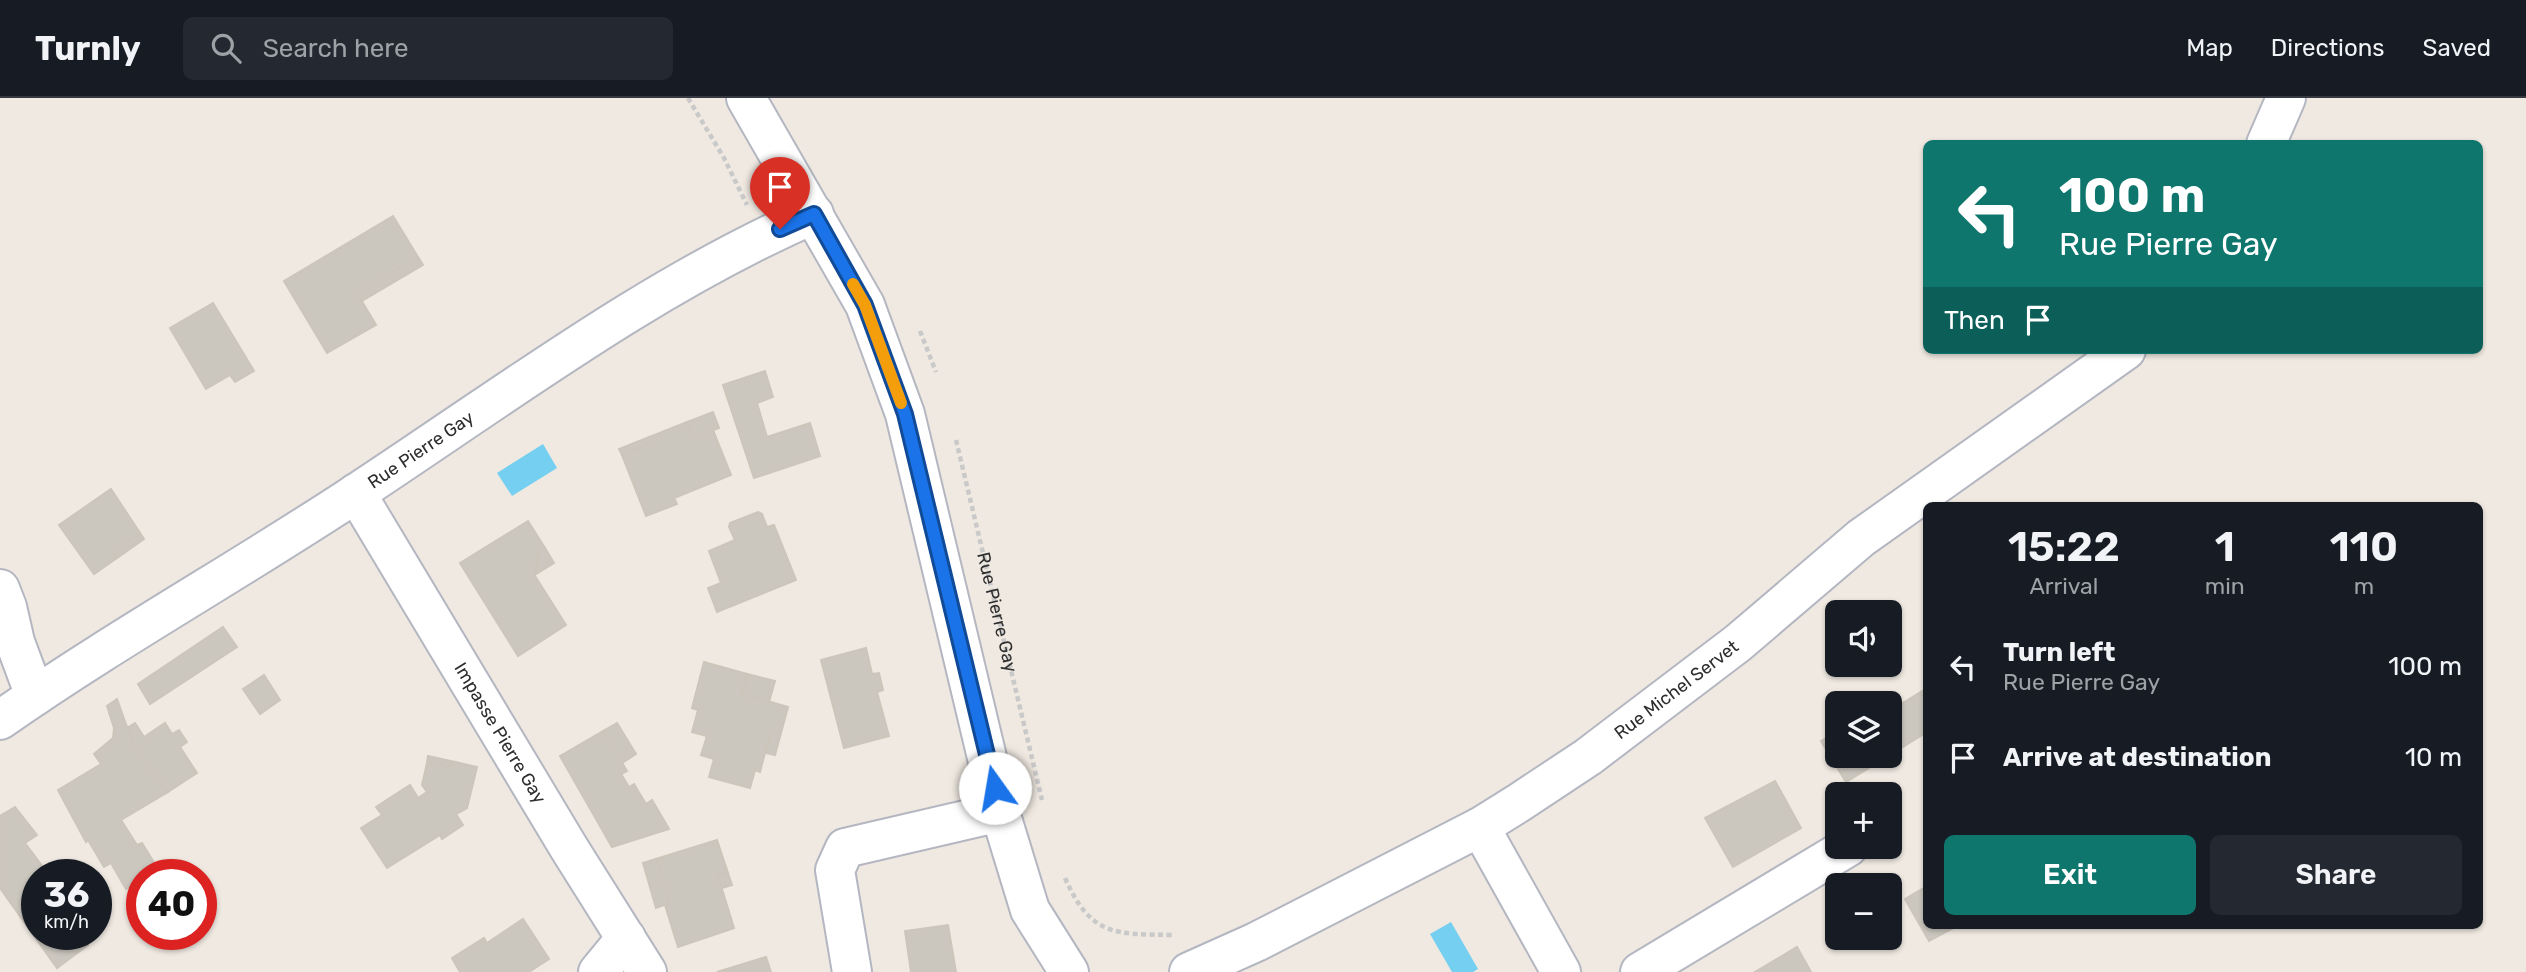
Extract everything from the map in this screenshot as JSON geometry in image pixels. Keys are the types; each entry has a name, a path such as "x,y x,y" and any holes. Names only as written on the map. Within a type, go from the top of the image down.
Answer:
{"street":[{"path":"746,98 865,305 905,414 1000,812 1030,910 1069,972"},
{"path":"2268,140 2286,98"},
{"name":"Rue Pierre Gay","path":"0,720 356,493 589,336 680,281 762,237 814,214"},
{"name":"Rue Michel Servet","path":"1189,972 1256,942 1480,827 1588,757 1738,643 1861,538 2120,354"},
{"name":"Impasse Pierre Gay","path":"356,493 647,972"},
{"path":"0,589 15,642 35,696"},
{"path":"852,972 835,870 845,848 1000,812"},
{"path":"1480,827 1560,972"},
{"path":"1640,972 1828,859"},
{"path":"598,972 626,938"},
{"path":"1078,972 1100,972"}],"path":[{"path":"688,98 724,158 762,237"},
{"path":"917,322 939,382"},
{"name":"Rue Pierre Gay","path":"953,429 1042,801"},
{"path":"1061,867 1077,904 1096,924 1121,934 1177,935 1189,972"}],"water":[{"path":"543,444 557,468 512,496 497,473"},
{"path":"1451,922 1478,969 1473,972 1452,972 1430,934"}],"building":[{"path":"393,216 418,257 357,293 376,325 327,353 284,281"},
{"path":"418,257 423,265 362,301 357,293"},
{"path":"213,303 254,371 235,382 230,375 206,389 170,328"},
{"path":"765,371 773,397 757,403 767,437 810,423 820,456 754,478 723,385"},
{"path":"713,412 719,428 694,438 687,422"},
{"path":"687,422 694,438 713,430 731,475 674,498 677,504 646,516 622,455 651,443 649,437"},
{"path":"649,437 651,443 622,455 619,449"},
{"path":"111,489 140,533 113,551 117,558 94,574 59,525"},
{"path":"758,512 762,514 767,527 774,525 796,580 717,612 708,588 721,583 709,551 735,540 730,523"},
{"path":"528,521 545,548 538,552 535,576 566,625 518,656 460,563"},
{"path":"140,533 144,539 117,558 113,551"},
{"path":"545,548 554,563 536,574 538,552"},
{"path":"223,627 237,647 150,704 138,684"},
{"path":"866,648 872,674 879,673 883,690 877,692 889,736 844,748 821,660"},
{"path":"704,662 747,674 742,694 788,707 781,733 771,730 760,772 755,770 750,788 709,777 714,759 701,755 707,736 692,732 698,710 692,708"},
{"path":"747,674 775,681 769,702 742,694"},
{"path":"264,675 280,700 260,714 243,689"},
{"path":"1923,691 1923,734 1902,748 1902,704"},
{"path":"117,699 133,744 168,792 121,820 137,845 142,843 152,859 126,859 126,889 112,865 112,859 99,859 88,840 86,842 58,790 101,764 94,754 113,738 114,728 107,706"},
{"path":"135,723 144,737 165,723 172,734 179,730 187,742 180,747 197,773 168,792 133,744 127,728"},
{"path":"617,723 636,754 622,763 603,731"},
{"path":"771,730 781,733 775,755 766,753"},
{"path":"603,731 627,771 621,774 629,787 634,784 646,804 652,800 669,829 612,847 560,756"},
{"path":"428,756 455,762 447,767 427,763"},
{"path":"455,762 477,767 467,808 456,814 463,825 442,839 440,835 387,868 361,828 382,815 376,807 410,785 418,798 427,792 422,785 427,763 447,767"},
{"path":"1837,768 1869,768 1846,782"},
{"path":"1775,781 1801,828 1733,867 1705,818"},
{"path":"15,807 37,835 25,843 37,859 21,859 21,917 0,888 0,816"},
{"path":"717,840 728,873 718,876 734,928 678,947 665,905 670,903 656,859"},
{"path":"656,859 670,903 656,908 643,863"},
{"path":"728,873 732,885 722,888 718,876"},
{"path":"1923,888 1923,929 1951,929 1929,941 1905,899"},
{"path":"523,919 549,959 529,972 460,972 452,958 484,938 487,943"},
{"path":"948,925 956,972 911,972 905,931"},
{"path":"1797,947 1811,972 1755,972"},
{"path":"44,950 81,950 57,968"},
{"path":"766,957 771,972 717,972"}],"slow traffic":[{"path":"853,284 865,305 901,403"}],"route":[{"path":"780,229 814,214 865,305 905,414 995,788"}]}
